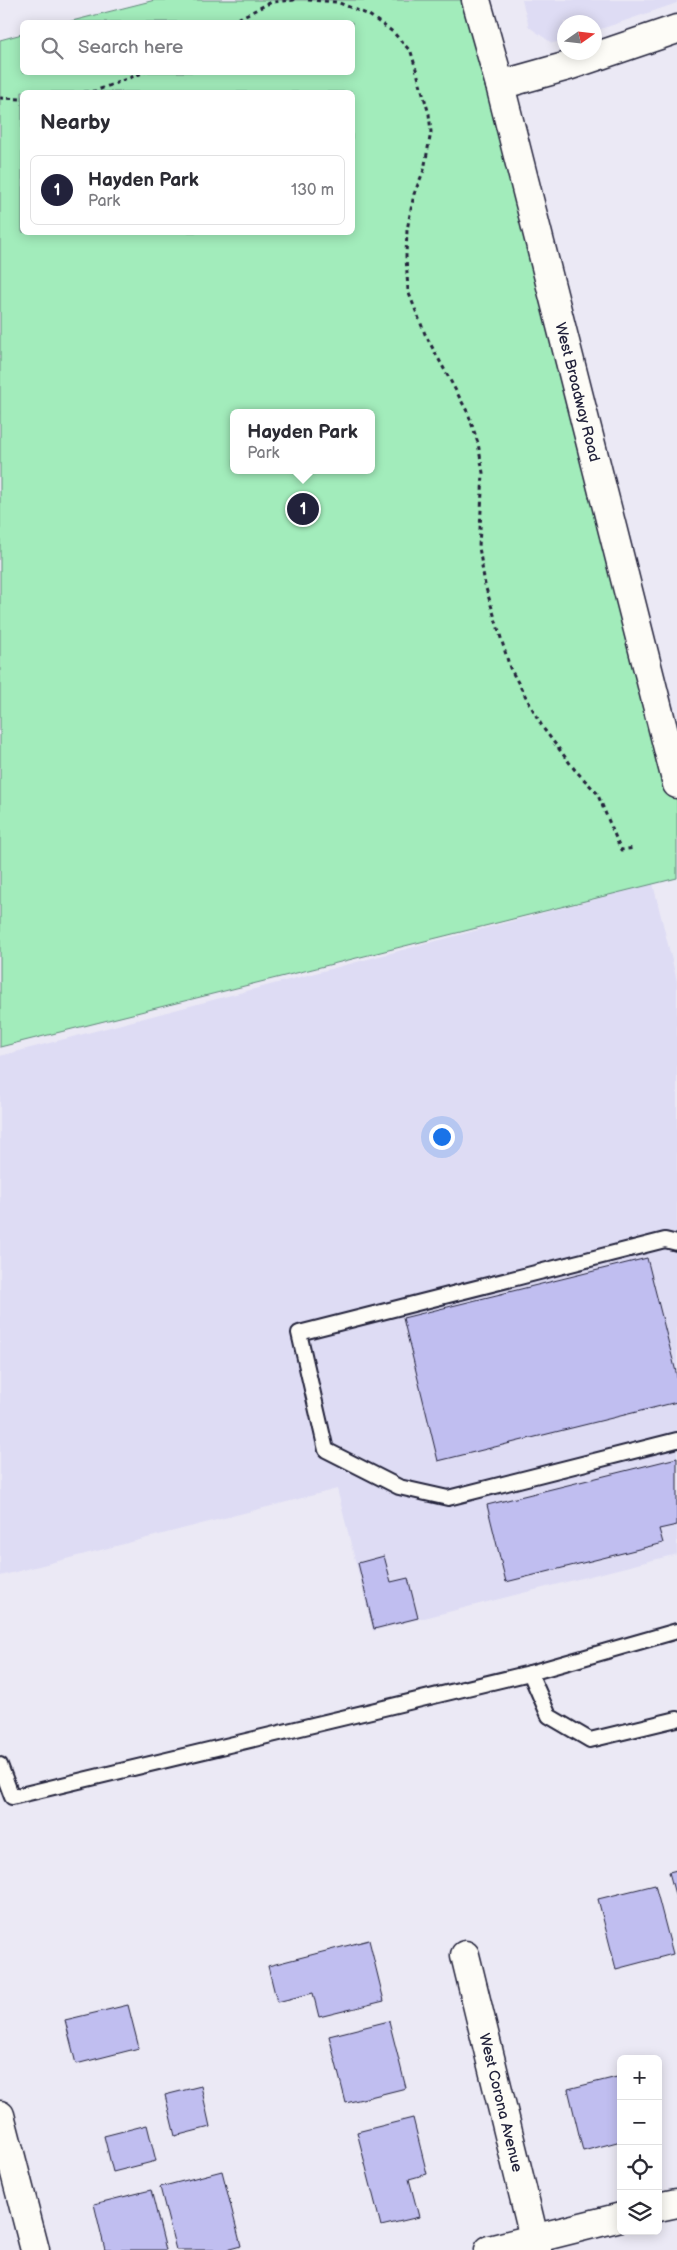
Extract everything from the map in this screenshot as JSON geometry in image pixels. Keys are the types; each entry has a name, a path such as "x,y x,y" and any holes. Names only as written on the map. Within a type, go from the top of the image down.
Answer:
{"main road":[{"name":"West Broadway Road","path":"476,0 500,84 677,784"},
{"path":"500,84 568,66 677,29"},
{"name":"West Corona Avenue","path":"465,1956 536,2245"},
{"path":"0,2115 35,2250"},
{"path":"662,2206 677,2203"},
{"path":"489,2250 536,2245 617,2218"}],"lane":[{"path":"677,1243 665,1240 300,1333 326,1450 399,1487 448,1498 677,1440"},
{"path":"0,1765 12,1797 530,1673 677,1631"},
{"path":"530,1673 548,1716 590,1740 677,1719"}],"path":[{"path":"235,20 272,2 295,0"},
{"path":"308,0 337,2 369,15 393,32 411,52 429,114 431,132 424,170 414,194 407,230 408,291 425,334 468,413 478,443 483,473 479,546 484,585 510,668 543,728 575,770 597,793 621,850 635,848"},
{"path":"98,90 137,75"},
{"path":"0,98 20,99"}],"shaded area":[{"path":"522,0 677,0 677,3 602,29 602,15 557,15 557,42 552,43 529,27"},
{"path":"653,884 677,981 677,1554 373,1631 337,1489 0,1576 0,1056"}],"green space":[{"path":"155,0 474,0 677,786 677,878 0,1047 0,40 20,35 20,75 355,75 355,20 76,20"}],"building":[{"path":"647,1258 677,1376 677,1402 438,1461 403,1318"},
{"path":"677,1458 677,1525 659,1529 663,1543 506,1582 487,1505"},
{"path":"384,1556 391,1582 408,1578 418,1618 374,1629 358,1563"},
{"path":"677,1870 677,1902 669,1872"},
{"path":"655,1885 673,1954 616,1969 598,1899"},
{"path":"369,1940 384,2001 319,2017 313,1993 277,2002 268,1966"},
{"path":"128,2005 139,2048 76,2064 65,2020"},
{"path":"389,2021 406,2088 346,2103 329,2036"},
{"path":"617,2077 617,2142 583,2151 568,2089"},
{"path":"201,2086 210,2127 175,2136 165,2095"},
{"path":"413,2118 427,2174 409,2179 419,2217 381,2226 357,2132"},
{"path":"147,2125 156,2161 113,2172 104,2136"},
{"path":"222,2171 241,2246 226,2250 176,2250 160,2187"},
{"path":"151,2190 166,2250 105,2250 94,2204"}],"place":[{"name":"Hayden Park","path":"303,509"}]}
